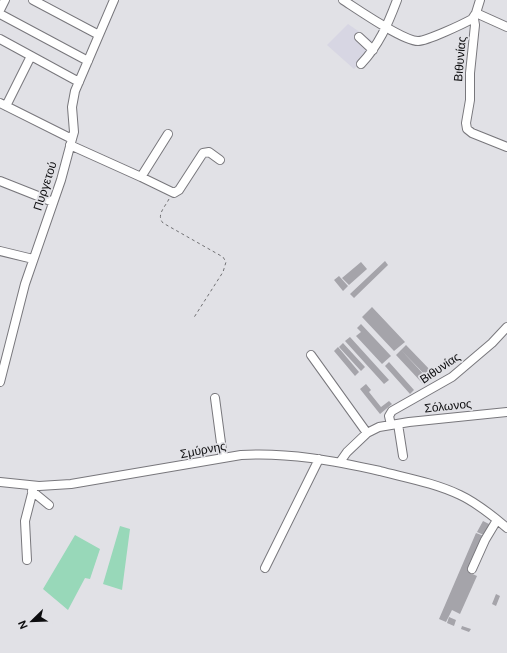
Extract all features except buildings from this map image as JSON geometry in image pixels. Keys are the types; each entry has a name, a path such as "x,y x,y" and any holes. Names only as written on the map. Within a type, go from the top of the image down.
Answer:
{"street":[{"path":"0,10 5,0"},
{"path":"33,0 99,35"},
{"name":"Πυργετού","path":"0,382 18,308 53,202 74,132 72,107 75,92 114,0"},
{"path":"342,0 356,4 386,27 406,38 420,41 475,16 507,27"},
{"path":"361,64 373,50 386,27 397,0"},
{"name":"Βιθυνίας","path":"480,0 475,16 471,56 470,100 466,126 469,132 507,147"},
{"path":"0,14 88,61"},
{"path":"359,37 373,50"},
{"path":"0,39 79,82"},
{"path":"32,56 3,104 71,142 171,193 175,193 179,190 203,153 209,152 220,160"},
{"path":"141,177 168,134"},
{"path":"0,180 53,202"},
{"path":"0,251 34,259"},
{"name":"Βιθυνίας","path":"395,424 389,416 392,411 452,377 492,343 507,327"},
{"path":"311,355 367,433 347,452 340,462"},
{"path":"215,398 222,458"},
{"name":"Σόλωνος","path":"367,433 379,427 395,424 507,412"},
{"path":"395,424 403,456"},
{"name":"Σμύρνης","path":"0,482 33,489 94,481 222,458 261,454 319,459 340,462 429,483 460,495 483,509 507,528"},
{"path":"265,568 319,459"},
{"path":"33,489 49,505"},
{"path":"27,560 25,521 33,489"},
{"path":"472,569 485,540 497,520"}],"path":[{"path":"171,193 160,216 163,223 223,257 226,262 223,272 193,319"}],"shaded area":[{"path":"348,24 377,44 370,54 354,69 327,45"}],"green space":[{"path":"120,526 130,529 122,590 103,584"},
{"path":"75,535 100,549 90,579 85,578 68,610 43,589"}]}
